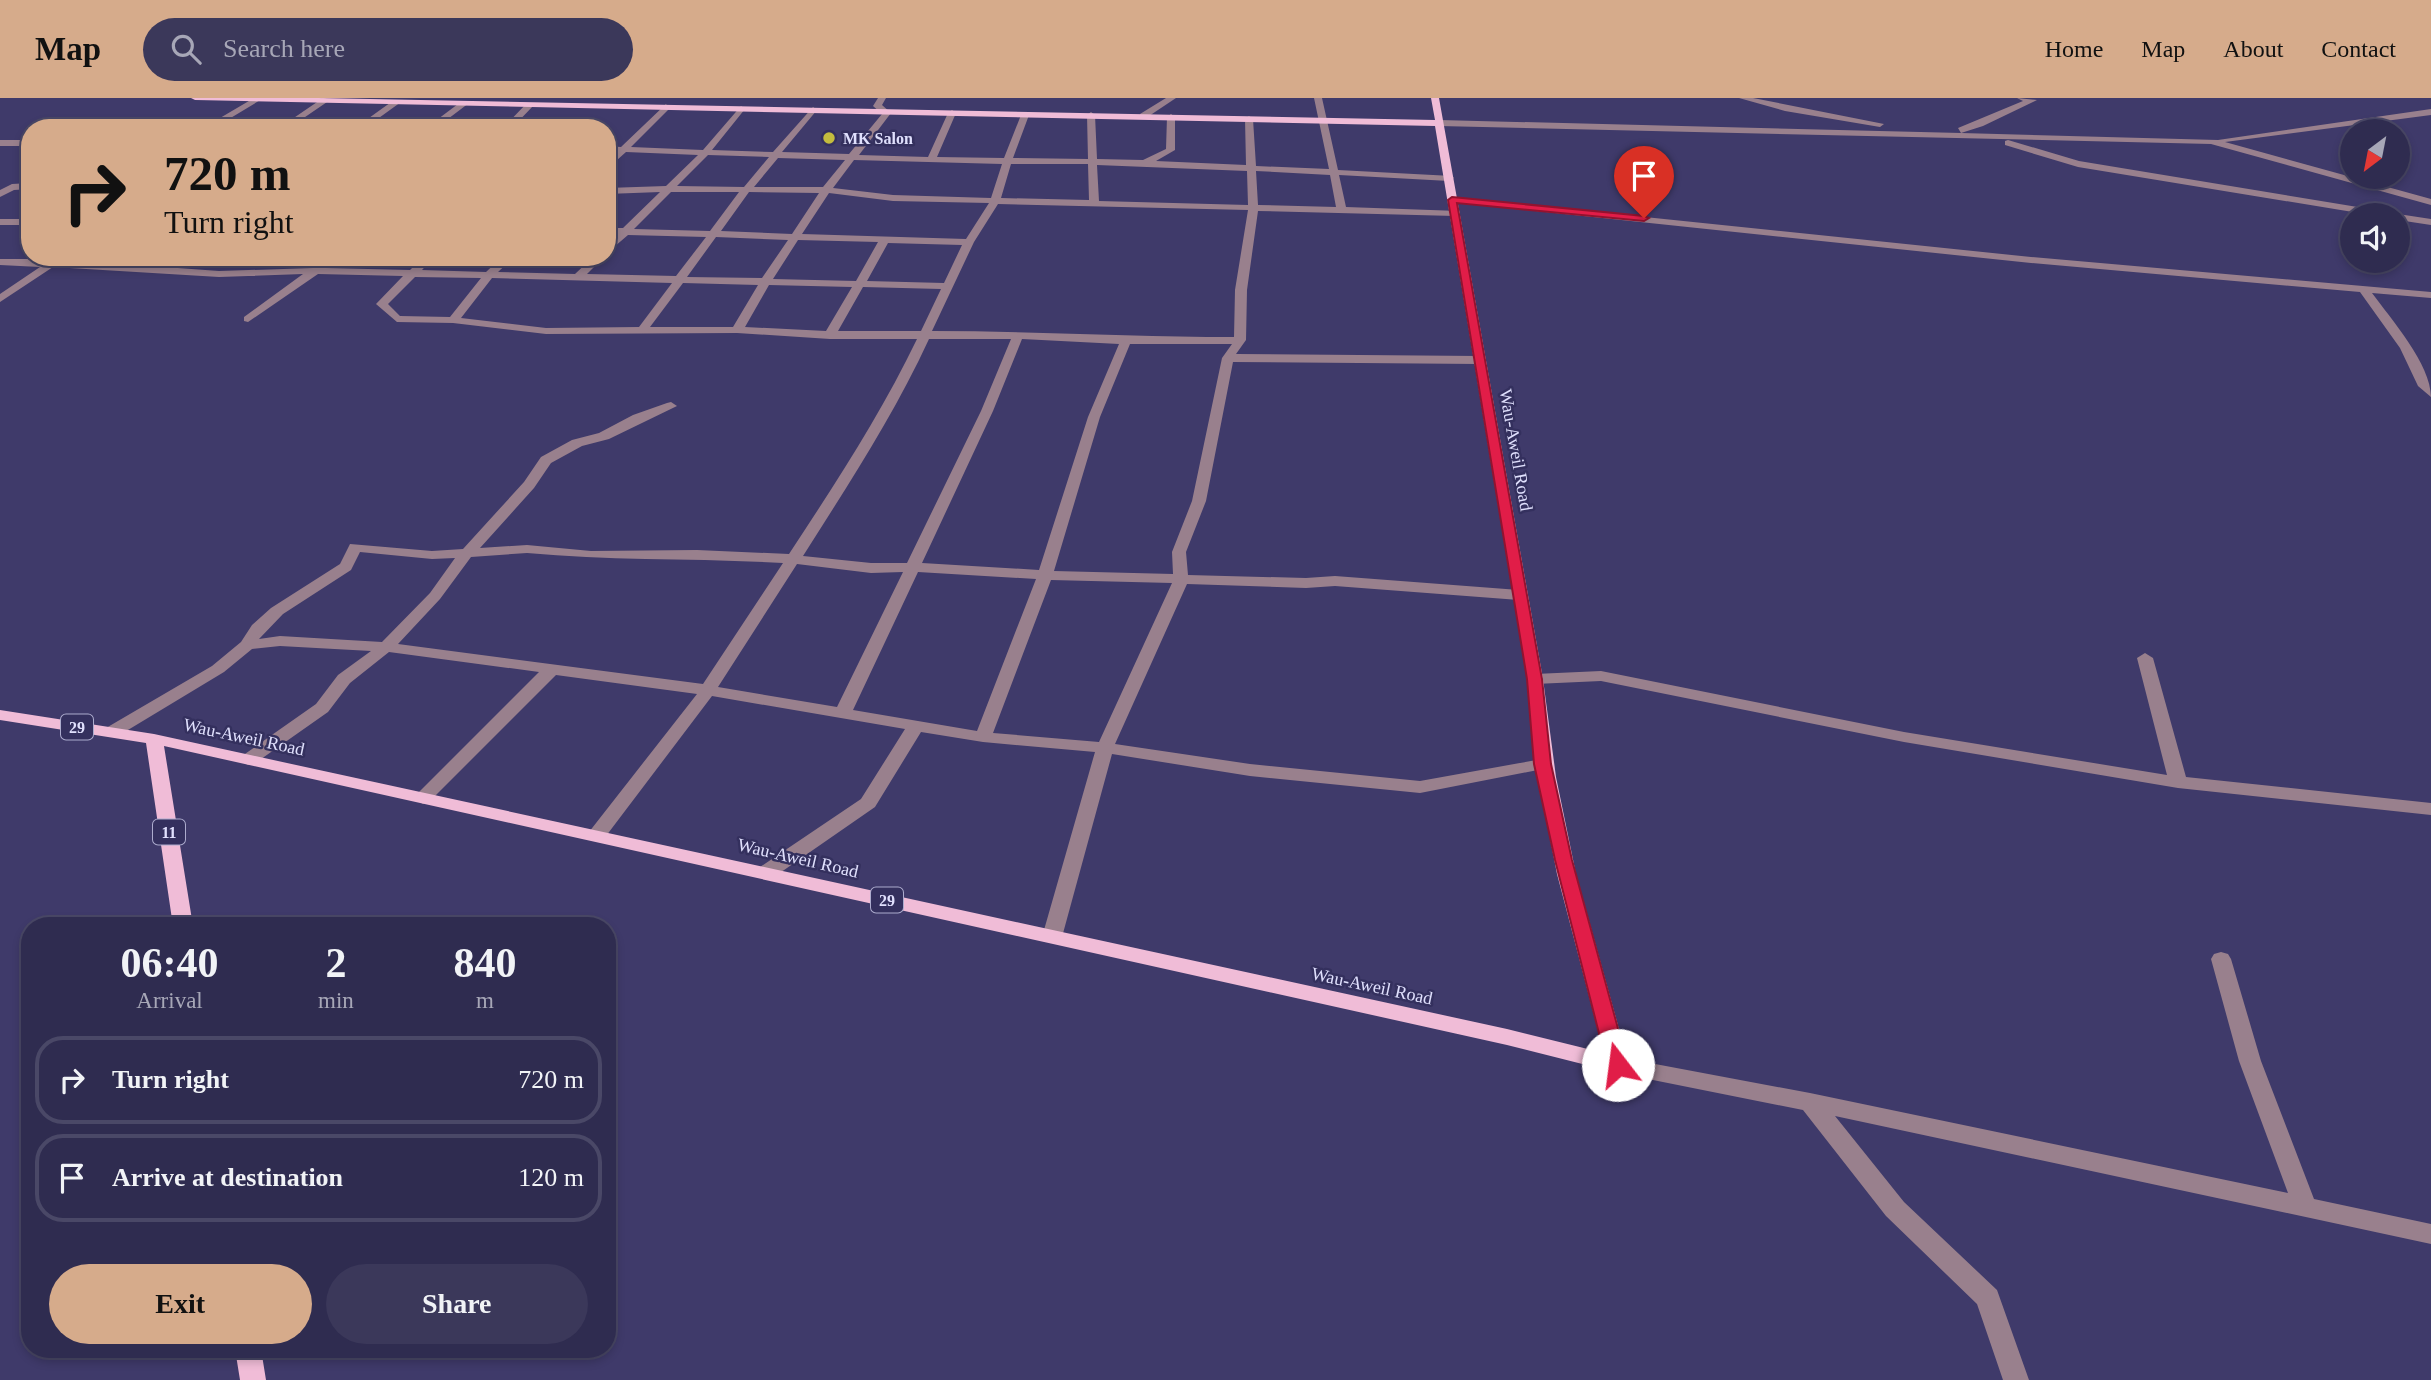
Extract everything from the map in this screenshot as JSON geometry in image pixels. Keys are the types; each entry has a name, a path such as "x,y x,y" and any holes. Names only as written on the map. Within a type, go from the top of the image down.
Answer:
{"main road":[{"path":"195,98 1439,123"},
{"name":"Wau-Aweil Road","path":"154,739 767,872 1507,1037 1618,1065 1563,860 1542,764 1535,679 1436,98"},
{"name":"29","path":"0,715 154,739"},
{"name":"11","path":"154,739 182,917"},
{"path":"249,1358 253,1380"}],"street":[{"path":"737,330 765,282 826,190 887,113 877,106 882,98"},
{"path":"1143,116 1172,98"},
{"path":"1318,98 1342,210"},
{"path":"1742,98 1941,135 2010,143 2078,163 2340,207"},
{"path":"2021,98 2036,99"},
{"path":"223,119 258,99"},
{"path":"1941,135 1980,125 2011,107 2036,99"},
{"path":"297,119 326,100"},
{"path":"372,119 397,102"},
{"path":"443,119 465,103"},
{"path":"516,119 530,105"},
{"path":"616,158 666,107"},
{"path":"616,242 705,153 741,109"},
{"path":"643,329 746,190 779,154 813,110"},
{"path":"1439,123 2211,141 2431,112"},
{"path":"931,159 952,113"},
{"path":"596,836 708,690 865,445 905,377 969,242 995,201 1006,161 1025,115"},
{"path":"1091,115 1094,202"},
{"path":"1143,164 1170,150 1171,117"},
{"path":"1052,937 1105,748 1181,580 1179,551 1199,501 1228,358 1240,340 1241,290 1253,208 1249,119"},
{"path":"2211,141 2431,202"},
{"path":"0,142 21,143"},
{"path":"616,149 1250,166 1449,178"},
{"path":"4,178 12,187"},
{"path":"0,194 12,187 21,186"},
{"path":"616,191 826,190 893,198 1342,210 1454,206 2431,295"},
{"path":"2410,219 2431,222"},
{"path":"0,222 21,222"},
{"path":"616,231 969,242"},
{"path":"830,335 884,241"},
{"path":"0,262 21,261"},
{"path":"0,299 50,266"},
{"path":"126,266 219,274 311,271 949,286"},
{"path":"248,318 320,266"},
{"path":"419,266 382,304 397,319 453,320 546,331 737,330 830,335 1018,335 1126,341 1240,340"},
{"path":"453,320 499,266"},
{"path":"576,279 590,266"},
{"path":"2362,289 2406,348 2424,386 2431,393"},
{"path":"843,713 988,411 1018,335"},
{"path":"984,737 1045,575 1094,417 1126,341"},
{"path":"1228,358 1479,360"},
{"path":"248,760 322,708 344,679 386,647 435,596 465,555 528,485 546,460 577,443 604,436 639,418 671,406"},
{"path":"112,732 218,668 247,645 258,628 277,611 346,567 355,547 400,553 465,555 527,550 591,555 697,554 793,559 871,568 912,567 1181,580 1306,583 1335,581 1519,595"},
{"path":"247,645 280,641 386,647 708,690 984,737 1105,748 1250,770 1420,787 1542,764"},
{"path":"2145,658 2178,782"},
{"path":"423,798 552,669"},
{"path":"1535,679 1601,676 1904,737 2178,782 2431,809"},
{"path":"767,872 868,803 916,726"},
{"path":"2221,960 2250,1061 2305,1207"},
{"path":"1618,1065 1810,1102 2431,1234"},
{"path":"1810,1102 1895,1209 1988,1298 2015,1380"}],"place":[{"name":"MK Salon","path":"829,138"}],"route":[{"path":"1618,1065 1563,860 1542,764 1535,679 1452,200 1644,218"}]}
